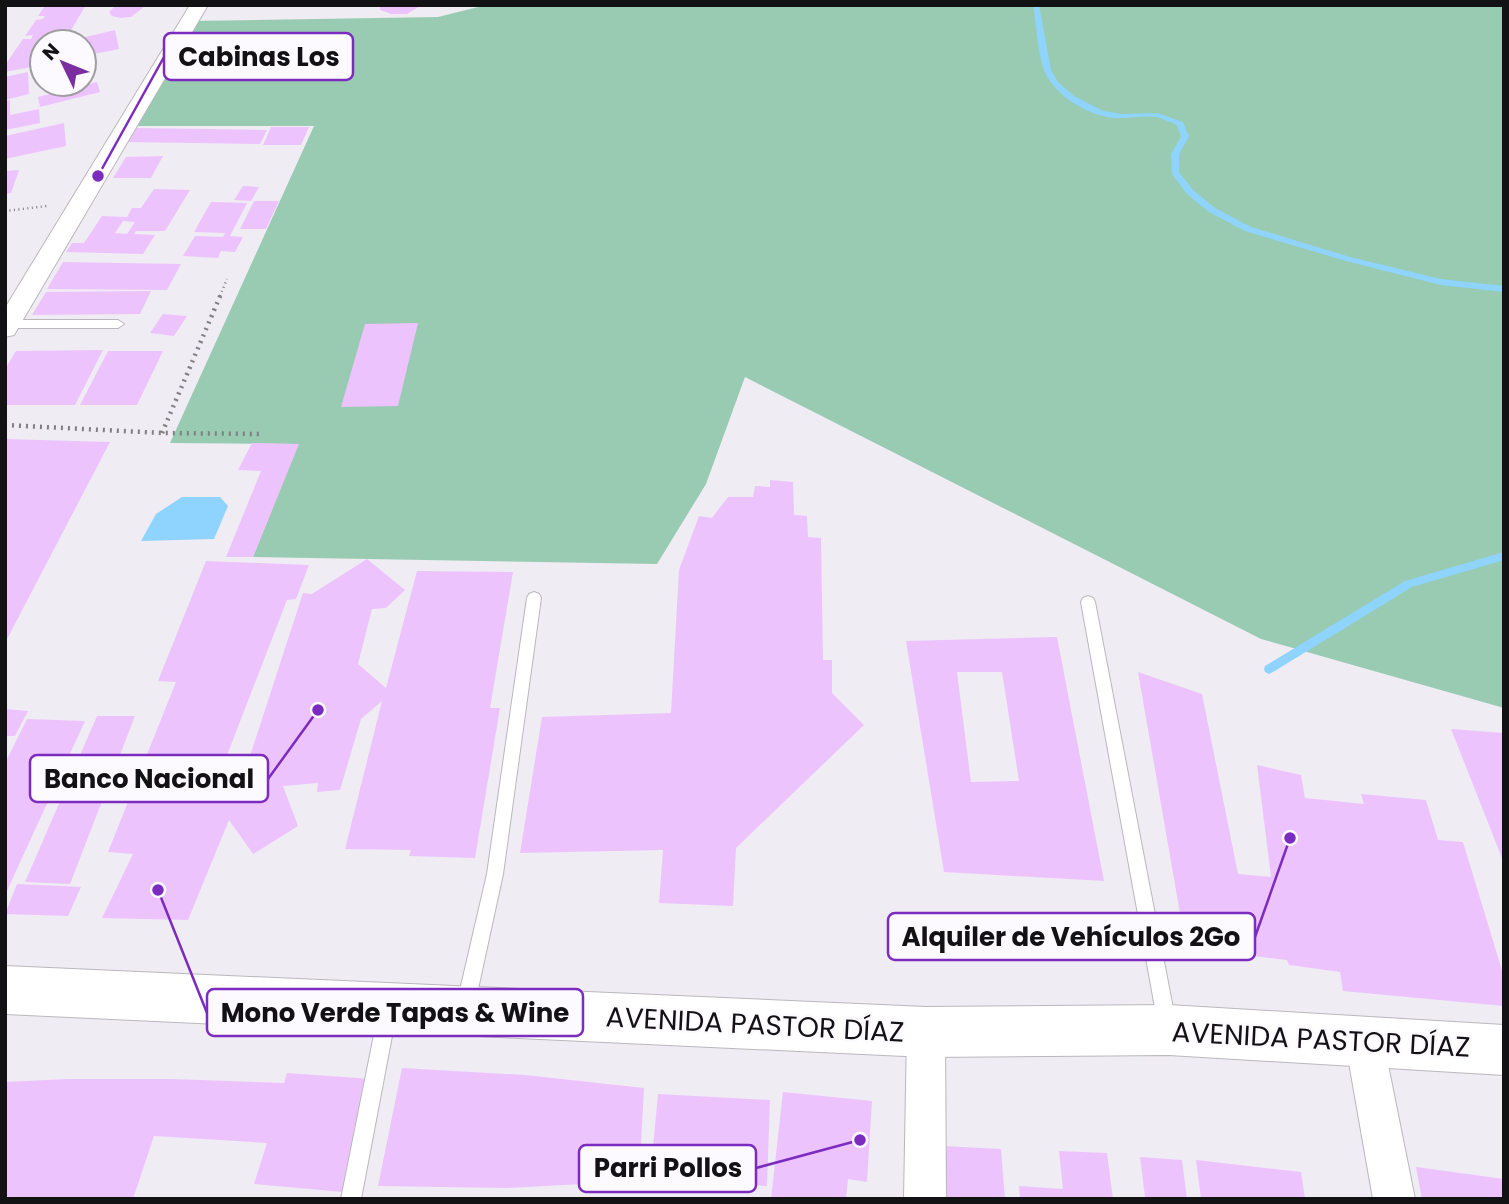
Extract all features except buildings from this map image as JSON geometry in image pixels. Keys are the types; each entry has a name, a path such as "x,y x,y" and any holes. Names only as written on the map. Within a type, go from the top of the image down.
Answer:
{"street":[{"path":"7,326 199,5"},
{"name":"AVENIDA PASTOR DÍAZ","path":"5,989 926,1032 1169,1030 1504,1050"},
{"path":"925,1199 926,1032"},
{"path":"1364,1040 1394,1199"}],"lane":[{"path":"7,326 118,324"},
{"path":"464,1011 495,874 534,598"},
{"path":"1088,602 1169,1030"},
{"path":"351,1199 389,1007"}],"path":[{"path":"162,433 227,279"},
{"path":"5,425 162,433 262,434"}],"green space":[{"path":"486,5 1504,5 1504,708 1261,639 745,377 706,484 657,564 253,557 298,444 170,443 314,126 126,126 190,21 438,17"}],"water":[{"path":"182,497 220,497 228,506 214,539 141,541 156,514"}],"waterway":[{"path":"1036,5 1045,62 1056,83 1072,98 1101,113 1122,116 1157,115 1180,124 1185,137 1175,154 1175,172 1190,192 1212,210 1248,229 1349,259 1441,282 1504,289"},
{"path":"1269,669 1409,584 1504,556"}],"place":[{"name":"Cabinas Los","path":"98,176"},
{"name":"Banco Nacional","path":"318,710"},
{"name":"Alquiler de Vehículos 2Go","path":"1290,838"},
{"name":"Mono Verde Tapas & Wine","path":"158,890"},
{"name":"Parri Pollos","path":"860,1140"}]}
